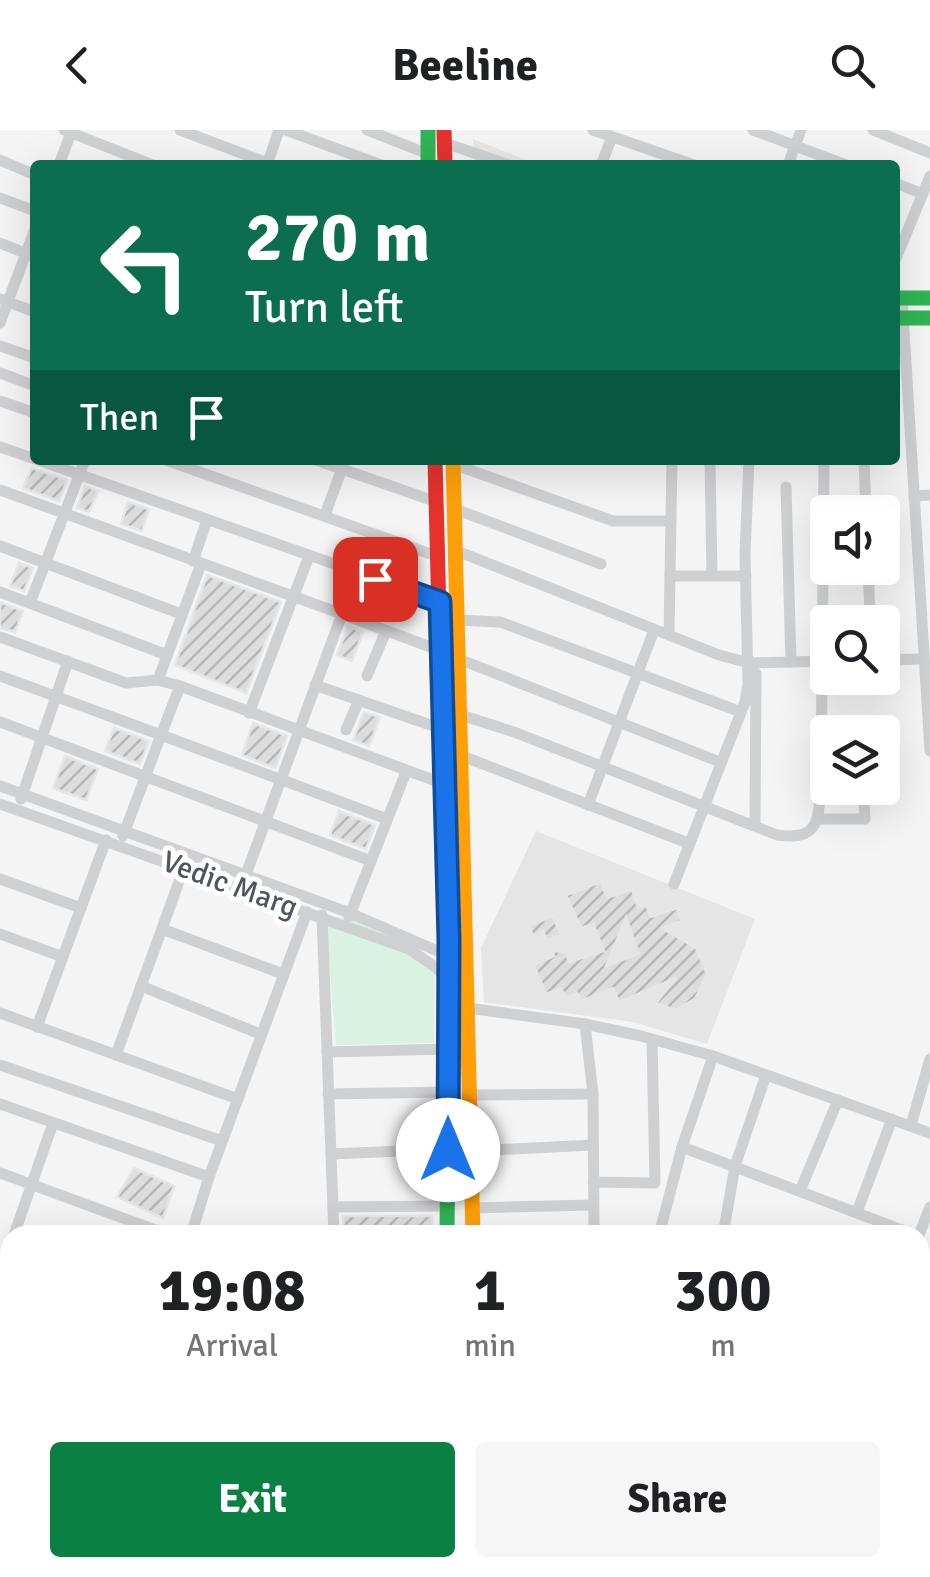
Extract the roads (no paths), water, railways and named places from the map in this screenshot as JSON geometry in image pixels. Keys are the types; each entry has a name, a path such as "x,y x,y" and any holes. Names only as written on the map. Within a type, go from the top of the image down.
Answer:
{"main road":[{"path":"428,130 428,159"},
{"path":"900,298 930,298"},
{"path":"900,318 930,318"},
{"path":"433,465 448,956 447,1225"},
{"path":"453,465 473,1225"}],"street":[{"path":"180,130 259,160"},
{"path":"271,160 282,130 367,160"},
{"path":"368,130 428,159"},
{"path":"593,130 679,160"},
{"path":"753,130 833,160"},
{"path":"790,160 801,130"},
{"path":"873,130 930,153"},
{"path":"60,160 69,131 140,160"},
{"path":"444,137 497,160"},
{"path":"603,160 612,137"},
{"path":"0,160 30,173"},
{"path":"900,237 930,176"},
{"path":"900,185 923,194"},
{"path":"0,198 30,209"},
{"path":"0,243 30,255 4,300 0,323"},
{"path":"4,300 30,310"},
{"path":"0,346 30,356"},
{"path":"900,349 902,410 914,496 930,751"},
{"path":"0,374 30,384"},
{"path":"0,401 30,411"},
{"path":"0,447 30,458"},
{"path":"52,465 440,602"},
{"path":"30,603 84,465"},
{"path":"180,465 439,557"},
{"path":"324,515 343,465"},
{"path":"345,465 437,502"},
{"path":"461,465 613,521 671,521"},
{"path":"669,635 672,465"},
{"path":"710,465 712,576"},
{"path":"674,884 741,712 748,684 749,465"},
{"path":"824,465 825,605"},
{"path":"864,465 865,495"},
{"path":"786,487 791,662"},
{"path":"0,490 441,651"},
{"path":"914,496 930,495"},
{"path":"455,509 601,564"},
{"path":"158,680 207,520"},
{"path":"0,546 181,614"},
{"path":"457,551 654,630 749,663 810,661"},
{"path":"250,713 310,556"},
{"path":"670,576 746,576"},
{"path":"0,592 167,655"},
{"path":"241,888 342,614"},
{"path":"458,620 500,622 741,712"},
{"path":"588,805 654,630"},
{"path":"367,676 386,631"},
{"path":"0,637 126,683 158,680 180,686 444,784"},
{"path":"900,660 922,659"},
{"path":"459,660 720,762"},
{"path":"18,810 68,661"},
{"path":"749,663 756,674 755,826"},
{"path":"0,676 387,819"},
{"path":"315,685 442,728"},
{"path":"120,845 180,686"},
{"path":"346,730 359,700"},
{"path":"460,715 755,826 797,838 814,828 818,805"},
{"path":"0,722 371,861"},
{"path":"462,756 688,843"},
{"path":"348,919 406,772"},
{"name":"Vedic Marg","path":"0,786 324,903 409,948 438,968 448,982"},
{"name":"Vedic Marg","path":"0,804 307,912 348,919 448,956"},
{"path":"817,820 865,819 864,805"},
{"path":"37,1027 106,840"},
{"path":"116,1055 184,868"},
{"path":"0,880 81,908"},
{"path":"324,903 334,1225"},
{"path":"194,1225 307,912"},
{"path":"162,929 283,974"},
{"path":"0,934 64,957"},
{"path":"141,986 260,1034"},
{"path":"468,1008 585,1024 652,1039 713,1056 930,1133"},
{"path":"0,1013 238,1098"},
{"path":"585,1024 593,1094 594,1225"},
{"path":"593,1182 656,1182 652,1039"},
{"path":"327,1052 448,1049"},
{"path":"662,1225 682,1147 713,1056"},
{"path":"911,1125 930,1060"},
{"path":"0,1065 222,1141"},
{"path":"724,1225 735,1166 766,1075"},
{"path":"328,1094 448,1092"},
{"path":"470,1095 593,1094"},
{"path":"800,1191 838,1100"},
{"path":"0,1104 209,1178"},
{"path":"856,1212 892,1119"},
{"path":"18,1225 53,1123"},
{"path":"471,1151 593,1145"},
{"path":"682,1147 890,1225"},
{"path":"331,1154 448,1150"},
{"path":"0,1173 142,1225"},
{"path":"472,1208 593,1205"},
{"path":"333,1207 448,1206"},
{"path":"930,1562 930,1570"}]}
